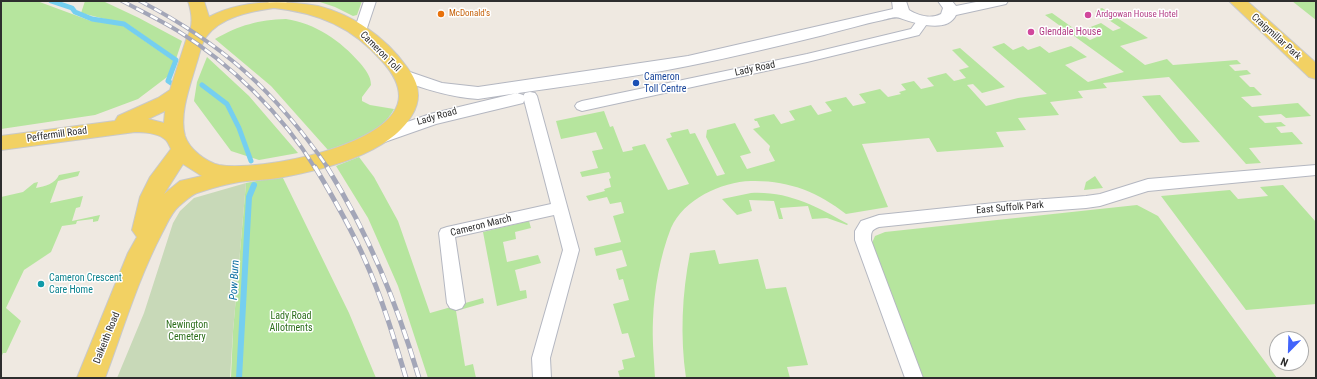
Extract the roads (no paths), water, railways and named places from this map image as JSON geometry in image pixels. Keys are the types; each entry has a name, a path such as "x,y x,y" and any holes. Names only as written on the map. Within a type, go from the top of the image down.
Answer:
{"main road":[{"path":"178,143 174,116 179,93 196,37 200,31 200,12 196,1"},
{"path":"248,1 274,3"},
{"name":"Craigmillar Park","path":"1237,1 1316,73"},
{"name":"Cameron Toll","path":"178,143 197,164 210,170 236,175 267,172 321,160 363,146 379,138 392,128 407,104 408,93 404,74 383,51 360,31 344,21 314,9 274,3 238,10 214,21 200,31"},
{"name":"Peffermill Road","path":"112,127 166,103 179,93"},
{"name":"Peffermill Road","path":"1,143 112,127 148,125 166,130 178,143"},
{"name":"Dalkeith Road","path":"140,253 151,197 158,183 173,164 178,143"},
{"name":"Dalkeith Road","path":"91,378 140,253 159,216 177,194 188,187 236,175"}],"street":[{"path":"360,31 370,1"},
{"name":"Lady Road","path":"404,74 440,89 478,93 637,70 703,58 822,31 883,14 901,6 909,16 931,22 942,20 948,16 947,6 970,8 1001,1"},
{"name":"Lady Road","path":"582,106 915,32 923,21"},
{"name":"Lady Road","path":"379,138 408,126 443,115 637,70"},
{"path":"530,96 571,250 541,358 542,378"},
{"name":"East Suffolk Park","path":"914,378 863,240 863,232 869,224 879,221 923,216 1086,202 1100,200 1148,185 1316,170"},
{"name":"Cameron March","path":"456,303 447,233 560,208"}],"waterway":[{"name":"Pow Burn","path":"51,1 72,8 75,12 92,19 124,24 176,60 168,81 171,83"},
{"name":"Pow Burn","path":"202,85 227,104 239,128 251,161"},
{"name":"Pow Burn","path":"239,378 249,197 254,185"}],"railway":[{"path":"122,1 178,31 198,44 236,75 272,110 288,129 315,168"},
{"path":"140,1 197,34 222,52 245,72 288,115 328,168"},
{"path":"315,167 342,213 365,260 382,303 406,378"},
{"path":"327,167 369,243 391,295 419,378"}],"place":[{"name":"McDonald's","path":"441,14"},
{"name":"Ardgowan House Hotel","path":"1088,15"},
{"name":"Glendale House","path":"1031,32"},
{"name":"Cameron Toll Centre","path":"636,83"},
{"name":"Cameron Crescent Care Home","path":"41,284"}],"park label":[{"name":"Lady Road Allotments","path":"291,322"},
{"name":"Newington Cemetery","path":"187,330"}]}
